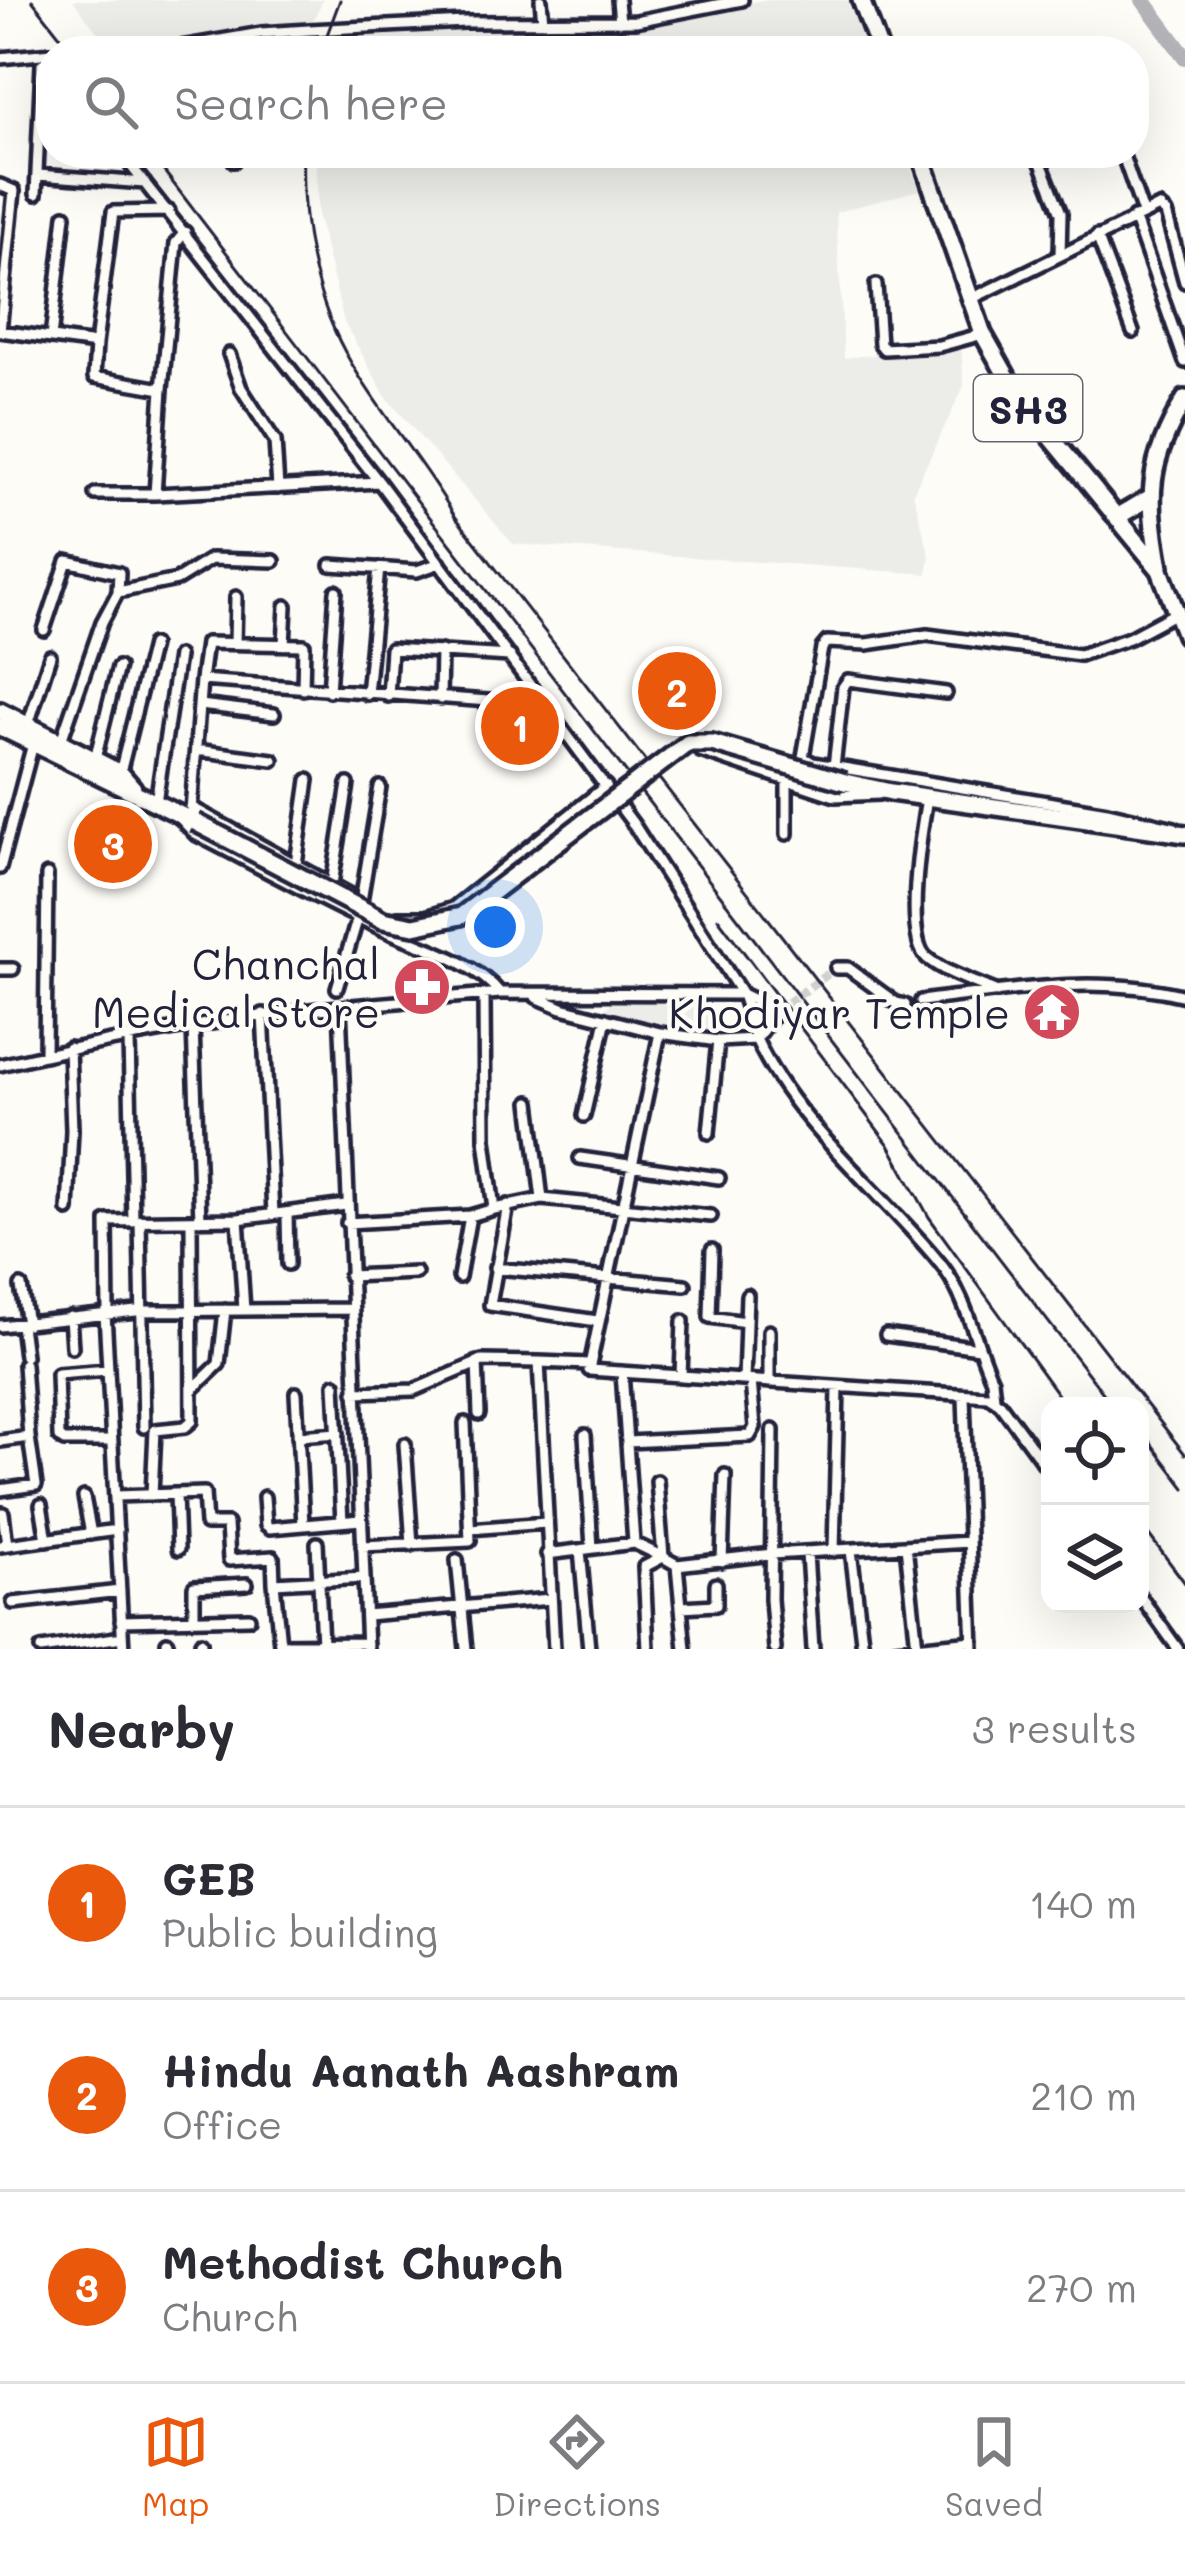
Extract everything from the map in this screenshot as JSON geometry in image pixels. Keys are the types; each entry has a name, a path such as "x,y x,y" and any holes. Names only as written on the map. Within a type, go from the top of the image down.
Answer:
{"main road":[{"path":"866,2 876,36"},
{"name":"SH3","path":"925,168 983,334 1019,398 1160,570 1185,635"},
{"path":"1160,570 1151,497 1154,466 1162,438 1185,399"},
{"path":"1117,518 1151,497"},
{"path":"0,711 120,773 135,790"},
{"path":"0,727 113,785 188,815 383,920 414,926 460,916 688,743 712,742 891,792 1185,833"}],"street":[{"path":"541,0 543,22"},
{"path":"617,0 620,22"},
{"path":"257,36 465,22 620,22 742,0"},
{"path":"24,53 36,61"},
{"path":"0,58 36,53"},
{"path":"36,194 39,168"},
{"path":"133,168 379,482 606,786 742,994 770,1069 880,1200 942,1265 992,1380 994,1398 1041,1460"},
{"path":"1043,168 1060,213 1060,255"},
{"path":"1126,168 1185,362"},
{"path":"38,175 145,183"},
{"path":"0,185 14,191 5,232 1,331 96,344"},
{"path":"971,299 1159,207 1166,213 1185,282"},
{"path":"163,389 94,377 113,212 169,212"},
{"path":"51,338 65,215"},
{"path":"155,494 176,243 185,232"},
{"path":"1097,236 1132,332"},
{"path":"876,285 884,349 939,346 983,334"},
{"path":"229,354 241,388 275,441 278,488"},
{"path":"94,494 379,482"},
{"path":"118,592 177,580 211,559 274,560"},
{"path":"44,630 67,561 117,571 118,592 102,622 61,741"},
{"path":"331,565 417,571 440,563"},
{"path":"367,694 379,568"},
{"path":"329,691 337,591"},
{"path":"235,644 236,597"},
{"path":"284,645 286,606"},
{"path":"1176,613 1129,638 1079,655 927,635 867,644 827,642 822,647 803,757 834,767 1150,820 1185,833"},
{"path":"120,773 152,644"},
{"path":"303,688 306,646 206,644 188,815 195,834 448,958 490,981 500,993"},
{"path":"388,695 391,649 510,656"},
{"path":"440,699 441,652"},
{"path":"28,724 50,656"},
{"path":"156,802 178,656"},
{"path":"95,759 118,667"},
{"path":"201,680 529,704 542,698"},
{"path":"834,767 843,687 848,680 946,693"},
{"path":"200,705 274,714"},
{"path":"0,868 33,744"},
{"path":"196,750 273,760"},
{"path":"700,751 841,797 891,792"},
{"path":"296,864 308,780"},
{"path":"787,780 788,834"},
{"path":"332,884 348,784"},
{"path":"188,815 397,917 444,913 463,902 606,786"},
{"path":"361,901 380,787"},
{"path":"927,798 917,860 917,943 926,958 997,992"},
{"path":"45,1054 47,875"},
{"path":"337,988 358,917"},
{"path":"836,968 848,968 905,1005"},
{"path":"0,970 13,969"},
{"path":"921,1001 1032,985 1098,985 1185,996"},
{"path":"0,1065 263,1014 500,993 742,994 777,1011 756,1039"},
{"path":"529,994 562,1008 660,1033 718,1041 756,1039"},
{"path":"484,996 485,1139 494,1209"},
{"path":"116,1496 204,1493 206,1524 227,1524 229,1560 273,1557 280,1647 367,1646 340,1006"},
{"path":"263,1014 273,1213"},
{"path":"584,1116 606,1019"},
{"path":"152,1495 155,1430 190,1425 193,1027"},
{"path":"660,1033 589,1370 994,1398"},
{"path":"129,1039 144,1427"},
{"path":"709,1133 718,1041"},
{"path":"68,1210 69,1048"},
{"path":"530,1102 542,1199"},
{"path":"580,1158 718,1178"},
{"path":"346,1223 470,1216 542,1199 711,1216"},
{"path":"508,1204 490,1305 597,1321"},
{"path":"41,1649 123,1643 108,1370 107,1222 238,1219 346,1205"},
{"path":"287,1213 288,1264"},
{"path":"459,1277 470,1216"},
{"path":"238,1219 244,1310"},
{"path":"712,1250 710,1317 746,1322"},
{"path":"495,1268 685,1285"},
{"path":"349,1276 416,1273"},
{"path":"0,1490 37,1485 29,1437 21,1286"},
{"path":"627,1442 750,1436 755,1426 747,1381 747,1295"},
{"path":"192,1390 219,1364 225,1310"},
{"path":"0,1326 140,1311 351,1310"},
{"path":"70,1317 72,1347"},
{"path":"681,1376 683,1321"},
{"path":"769,1331 769,1382"},
{"path":"886,1335 979,1348"},
{"path":"355,1392 413,1390 478,1363 589,1364"},
{"path":"478,1363 478,1414"},
{"path":"539,1363 554,1649"},
{"path":"108,1370 57,1374 59,1437 64,1442 112,1441"},
{"path":"622,1372 634,1543"},
{"path":"335,1384 342,1522"},
{"path":"834,1552 838,1388"},
{"path":"296,1393 303,1525"},
{"path":"895,1649 973,1645 964,1397"},
{"path":"362,1546 470,1541 464,1423"},
{"path":"773,1430 776,1649"},
{"path":"298,1436 338,1433"},
{"path":"585,1435 589,1649"},
{"path":"0,1441 29,1437"},
{"path":"405,1444 412,1545"},
{"path":"722,1561 725,1475"},
{"path":"657,1481 663,1557"},
{"path":"176,1494 178,1549"},
{"path":"84,1497 91,1534"},
{"path":"264,1497 267,1527 361,1520"},
{"path":"41,1505 47,1540"},
{"path":"2,1513 3,1545 117,1530"},
{"path":"470,1529 545,1523"},
{"path":"548,1553 634,1543 677,1565 969,1542"},
{"path":"317,1543 322,1644"},
{"path":"906,1546 916,1646"},
{"path":"851,1550 862,1649"},
{"path":"807,1553 812,1649"},
{"path":"648,1649 644,1567 663,1557"},
{"path":"457,1560 466,1649"},
{"path":"677,1565 685,1649"},
{"path":"274,1583 364,1578"},
{"path":"194,1618 194,1587 247,1584"},
{"path":"681,1607 716,1605 716,1584"},
{"path":"13,1603 120,1591"},
{"path":"366,1615 551,1599"},
{"path":"1149,1609 1178,1649"},
{"path":"121,1621 249,1618"}],"shaded area":[{"path":"73,0 323,0 309,28 214,36 100,36"},
{"path":"763,0 848,0 861,36 339,36 636,25"},
{"path":"316,168 911,168 919,190 836,212 844,358 961,345 964,386 913,493 930,557 927,574 513,544 386,397 344,322 318,217"},
{"path":"613,1000 705,1006 732,1037 611,1017 604,1010"}],"waterway":[{"path":"1143,0 1185,57"}],"tunnel":[{"path":"777,1011 836,968"}],"railway":[{"path":"32,0 60,36"},
{"path":"327,36 340,0"},
{"path":"162,168 1106,1397"},
{"path":"303,168 307,229 317,281 334,329 370,394 454,515 1185,1454"},
{"path":"718,918 889,1145 929,1217 1059,1397"},
{"path":"1149,1441 1185,1488"},
{"path":"1149,1535 1185,1583"}],"place":[{"name":"Hindu Aanath Aashram","path":"677,691"},
{"name":"GEB","path":"520,726"},
{"name":"Methodist Church","path":"113,844"},
{"name":"Chanchal Medical Store","path":"422,987"},
{"name":"Khodiyar Temple","path":"1052,1012"}]}
